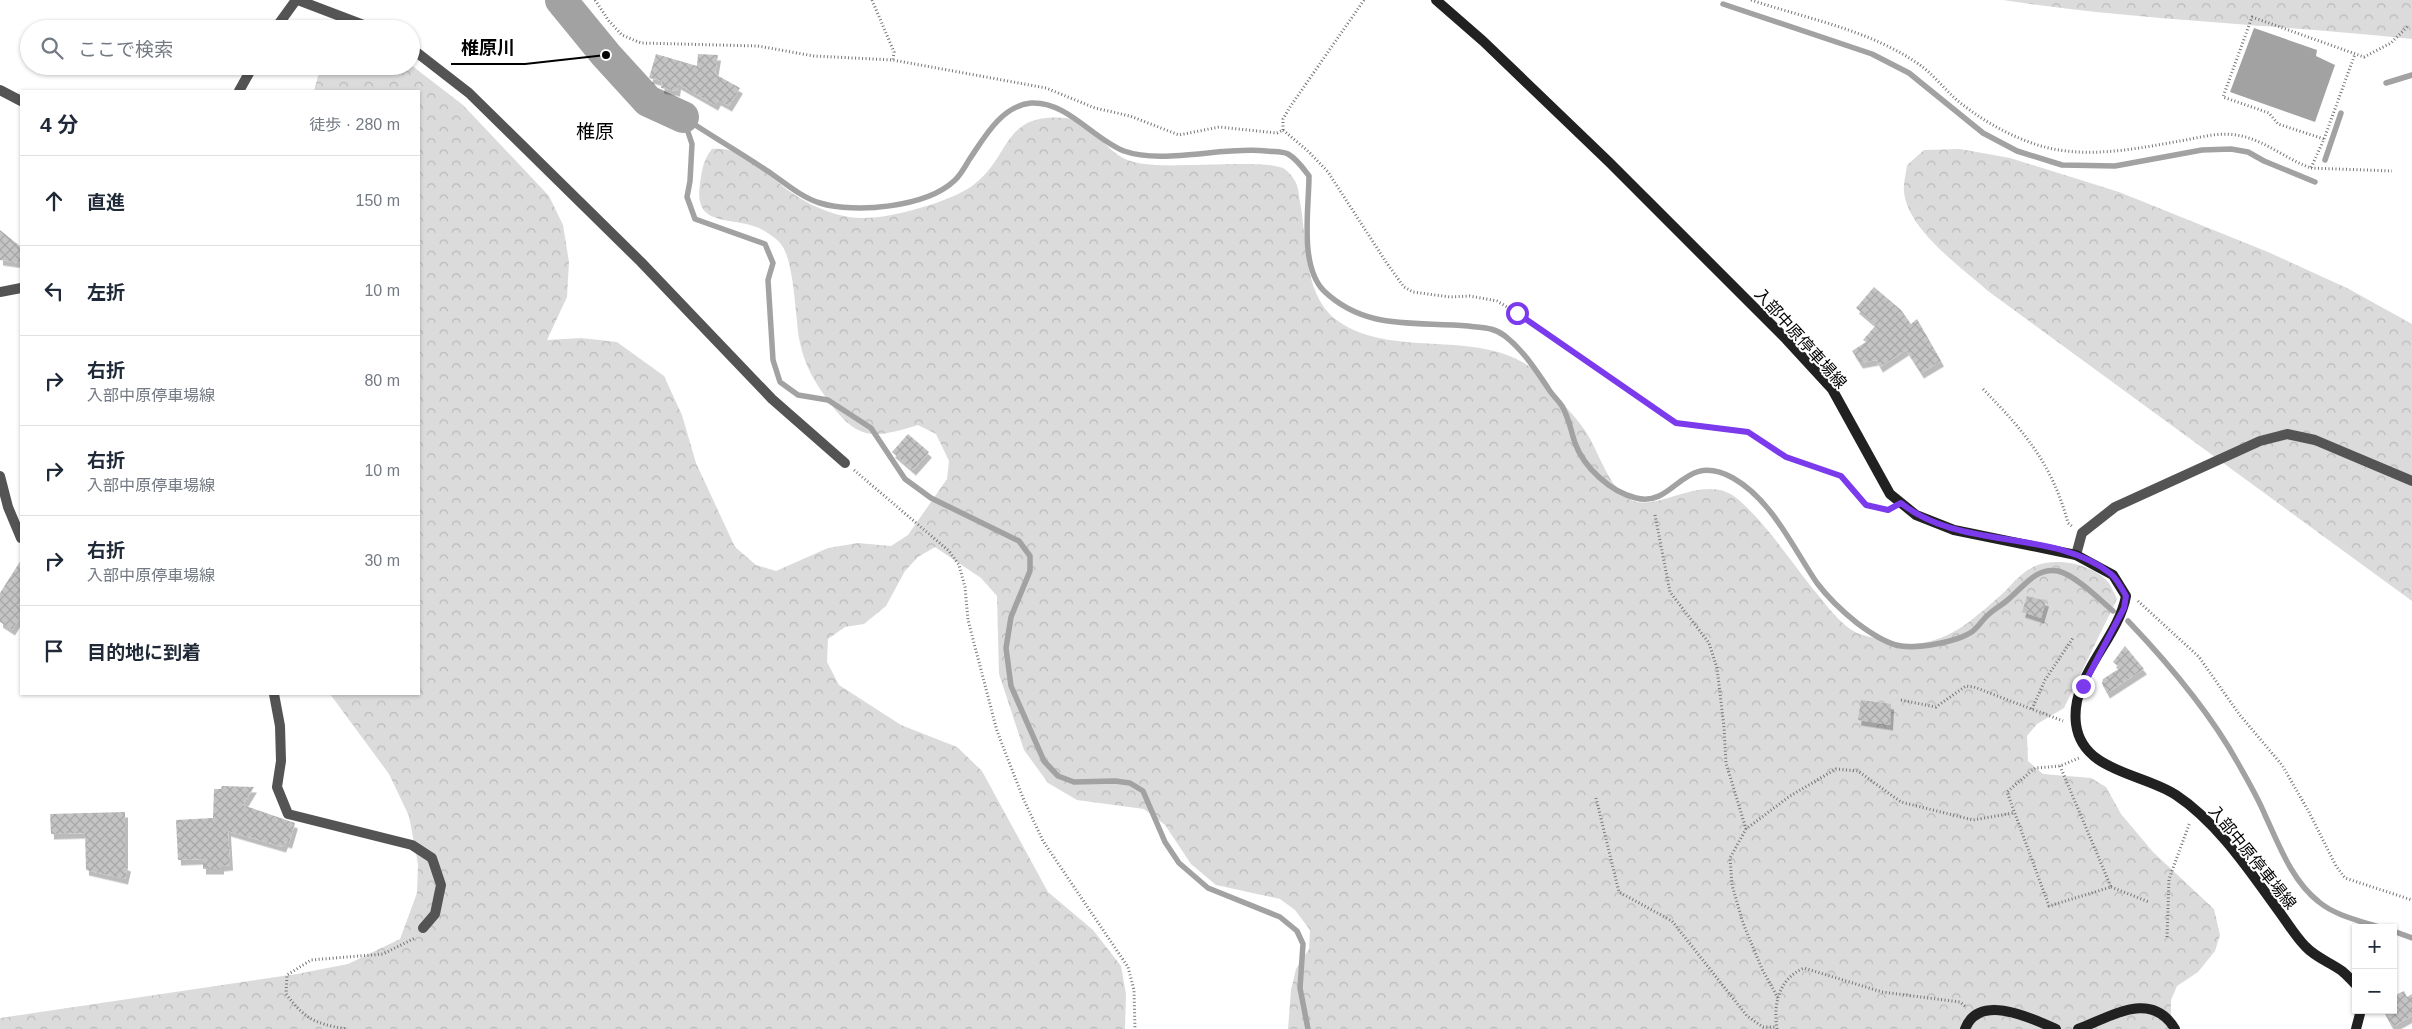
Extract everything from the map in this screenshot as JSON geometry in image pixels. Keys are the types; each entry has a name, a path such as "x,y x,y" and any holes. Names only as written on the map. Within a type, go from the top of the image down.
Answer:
{"main road":[{"name":"入部中原停車場線","path":"1436,0 1483,41 1609,162 1786,339 1832,389 1890,494 1916,515 1954,530 2076,555 2112,575 2126,596 2124,608 2083,686 2076,704 2076,721 2082,743 2098,761 2174,793 2195,810 2231,848 2305,946 2321,960 2342,971 2352,980"},
{"path":"2078,1029 2122,1011 2140,1007 2155,1010 2168,1019 2174,1029"},
{"path":"1965,1029 1977,1014 1993,1010 2012,1011 2056,1029"},
{"path":"2356,1029 2360,1014"}],"street":[{"path":"282,20 297,0 350,20"},
{"path":"420,55 469,93 641,262 772,399 845,463"},
{"path":"240,90 248,75"},
{"path":"0,90 20,100"},
{"path":"0,292 20,288"},
{"path":"2076,555 2082,533 2115,507 2260,440 2287,434 2315,440 2412,481"},
{"path":"0,476 8,507 20,536"},
{"path":"274,695 280,726 281,761 277,787 288,814 412,845 432,858 441,885 435,914 423,928"}],"path":[{"path":"595,0 609,21 622,35 641,43 758,46 814,56 893,60 1046,88 1095,108 1130,116 1179,135 1219,128 1277,133 1283,130"},
{"path":"872,0 894,52 893,60"},
{"path":"1364,0 1290,107 1283,119 1283,130 1309,152 1328,172 1386,262 1404,286 1413,292 1450,297 1470,296 1497,301 1530,320 1676,423 1748,432 1786,457 1841,476 1866,505 1888,510 1901,503"},
{"path":"1751,0 1841,27 1880,42 1920,65 1958,101 1986,120 2017,138 2043,146 2072,153 2108,151 2143,148 2220,134 2236,135 2254,139 2293,162 2311,168 2392,171"},
{"path":"2324,139 2278,124 2269,114 2223,97 2252,17 2364,57 2391,43 2409,25"},
{"path":"2311,168 2324,139 2355,54"},
{"path":"1984,389 2020,427 2046,464 2068,523 2082,533"},
{"path":"845,463 949,551 959,565 965,587 968,620 997,730 1023,798 1043,841 1128,967 1134,990 1135,1029"},
{"path":"1655,515 1670,592 1709,643 1717,668 1726,762 1746,829"},
{"path":"2126,596 2135,597 2159,622 2199,657 2239,714 2270,748 2291,781 2336,866 2345,878 2412,900"},
{"path":"2032,709 2045,680 2073,638"},
{"path":"1901,700 1936,707 1966,686 1974,687 2066,722 2076,721"},
{"path":"2091,753 2060,766 2035,768 2007,792 2013,813 2049,906 2111,887 2149,902"},
{"path":"2060,766 2111,887"},
{"path":"1778,998 1758,960 1743,923 1732,884 1730,858 1746,829 1790,796 1836,769 1858,772 1901,802 1973,820 2013,813"},
{"path":"1596,798 1619,892 1672,921 1747,1016 1763,1027 1777,1028 1775,1015 1781,988 1791,974 1804,968 1882,992 1960,1002 1977,1014"},
{"path":"2167,937 2169,879 2195,810"},
{"path":"345,1029 328,1026 302,1014 286,994 287,975 311,960 383,954 412,941 423,928"}],"green space":[{"path":"2003,0 2412,0 2412,39 2156,18"},
{"path":"420,72 463,105 549,196 563,225 569,262 567,297 547,340 581,338 617,342 664,376 682,415 696,463 735,547 756,565 776,571 828,548 858,543 891,546 908,535 947,479 949,461 936,434 918,425 890,433 869,434 859,431 850,425 830,403 812,375 802,352 792,276 785,251 780,243 759,228 716,218 702,208 699,198 701,174 705,161 712,149 725,149 747,157 785,188 802,199 818,208 853,218 874,218 903,213 962,192 985,175 1018,129 1030,122 1045,118 1075,120 1089,129 1123,158 1150,165 1260,164 1283,168 1291,175 1297,186 1306,253 1313,284 1327,311 1338,321 1360,333 1384,339 1463,346 1489,350 1513,357 1534,370 1582,426 1610,478 1622,494 1629,499 1641,502 1654,502 1696,490 1711,489 1725,492 1739,500 1759,520 1833,613 1857,633 1902,643 1918,643 1948,635 1975,618 2026,571 2044,563 2064,562 2074,564 2102,576 2109,583 2117,599 2064,708 2037,724 2027,736 2028,761 2043,774 2091,778 2106,787 2121,814 2153,852 2214,909 2220,935 2215,951 2198,972 2177,986 2171,1000 2171,1029 1288,1029 1291,990 1296,969 1309,949 1310,930 1295,910 1280,899 1216,885 1191,864 1165,825 1144,809 1077,800 1048,783 1024,750 999,674 997,596 981,578 935,547 918,557 905,571 886,606 864,624 845,627 828,639 827,662 839,685 901,725 957,747 982,771 1048,892 1093,930 1121,966 1126,994 1125,1029 0,1029 0,1018 297,974 348,964 400,939 417,893 418,864 409,816 389,774 331,695 420,695 420,90 314,90 318,76 420,75"},
{"path":"1960,149 2010,158 2119,192 2268,252 2347,288 2412,324 2412,601 1988,291 1937,247 1915,220 1908,206 1904,192 1907,165 1924,150"}],"shaded area":[{"path":"2254,28 2317,50 2316,56 2335,65 2315,122 2230,92"}],"building":[{"path":"656,54 697,66 698,54 718,55 715,74 740,88 729,106 718,100 715,105 678,84 677,91 661,88 662,81 649,78"},
{"path":"0,230 20,246 20,263 0,260"},
{"path":"1874,287 1901,310 1911,324 1917,319 1941,361 1921,373 1906,350 1880,367 1876,360 1860,363 1852,351 1866,342 1863,340 1876,325 1856,308"},
{"path":"908,434 929,452 913,470 892,452"},
{"path":"20,562 20,617 12,630 0,622 0,593"},
{"path":"2027,596 2046,601 2041,618 2022,612"},
{"path":"2125,646 2144,669 2107,693 2102,684 2103,679 2120,668 2113,662"},
{"path":"1861,700 1891,704 1890,725 1858,720"},
{"path":"222,786 254,787 243,805 295,823 289,843 285,842 283,847 228,831 230,865 221,866 221,869 203,869 203,859 178,860 176,820 213,818 214,789 221,789"},
{"path":"125,812 125,865 128,866 125,879 86,870 85,833 51,834 50,814"},
{"path":"2404,991 2407,997 2412,994 2412,1016 2392,1027 2385,1014 2397,1014 2397,994"}],"waterway":[{"path":"561,0 606,55 648,101 683,117"},
{"path":"1723,4 1872,54 1909,73 1983,133 2017,151 2062,165 2115,166 2202,150 2231,149 2248,152 2264,161 2315,182"},
{"path":"2386,83 2412,75"},
{"path":"683,117 806,197 820,203 852,208 890,206 926,197 942,190 958,177 994,124 1011,110 1020,105 1031,103 1044,104 1056,108 1068,114 1113,145 1124,151 1140,155 1175,156 1249,150 1286,153 1297,161 1309,176 1308,252 1316,280 1324,291 1340,304 1357,313 1374,318 1392,322 1468,326 1492,329 1501,333 1524,354 1562,406 1579,452 1592,470 1608,485 1627,495 1650,499 1661,495 1690,475 1702,471 1716,471 1733,478 1747,487 1770,512 1817,583 1831,600 1857,623 1881,639 1904,646 1925,646 1957,639 1973,631 1989,614 2032,578 2051,570 2065,573 2072,577 2113,611"},
{"path":"2325,160 2341,113"},
{"path":"683,117 692,144 687,197 695,219 765,244 773,263 768,280 773,360 780,382 798,395 828,400 871,428 905,479 931,498 1019,541 1030,556 1030,571 1011,617 1006,648 1011,686 1044,761 1058,776 1074,782 1115,781 1130,783 1143,791 1165,842 1179,863 1208,888 1280,917 1297,931 1303,944 1300,988 1308,1029"},
{"path":"2128,621 2173,671 2202,707 2228,745 2253,790 2287,862 2301,884 2326,907 2349,918 2369,924"},
{"path":"2397,932 2412,938"}],"place":[{"name":"椎原川","path":"606,55"}],"district":[{"name":"椎原","path":"595,131"}],"route":[{"path":"1517,313 1530,320 1676,423 1748,432 1786,457 1841,476 1866,505 1888,510 1901,503 1916,515 1954,530 2046,547 2076,555 2112,575 2126,596 2124,608 2101,647 2083,686"}]}
